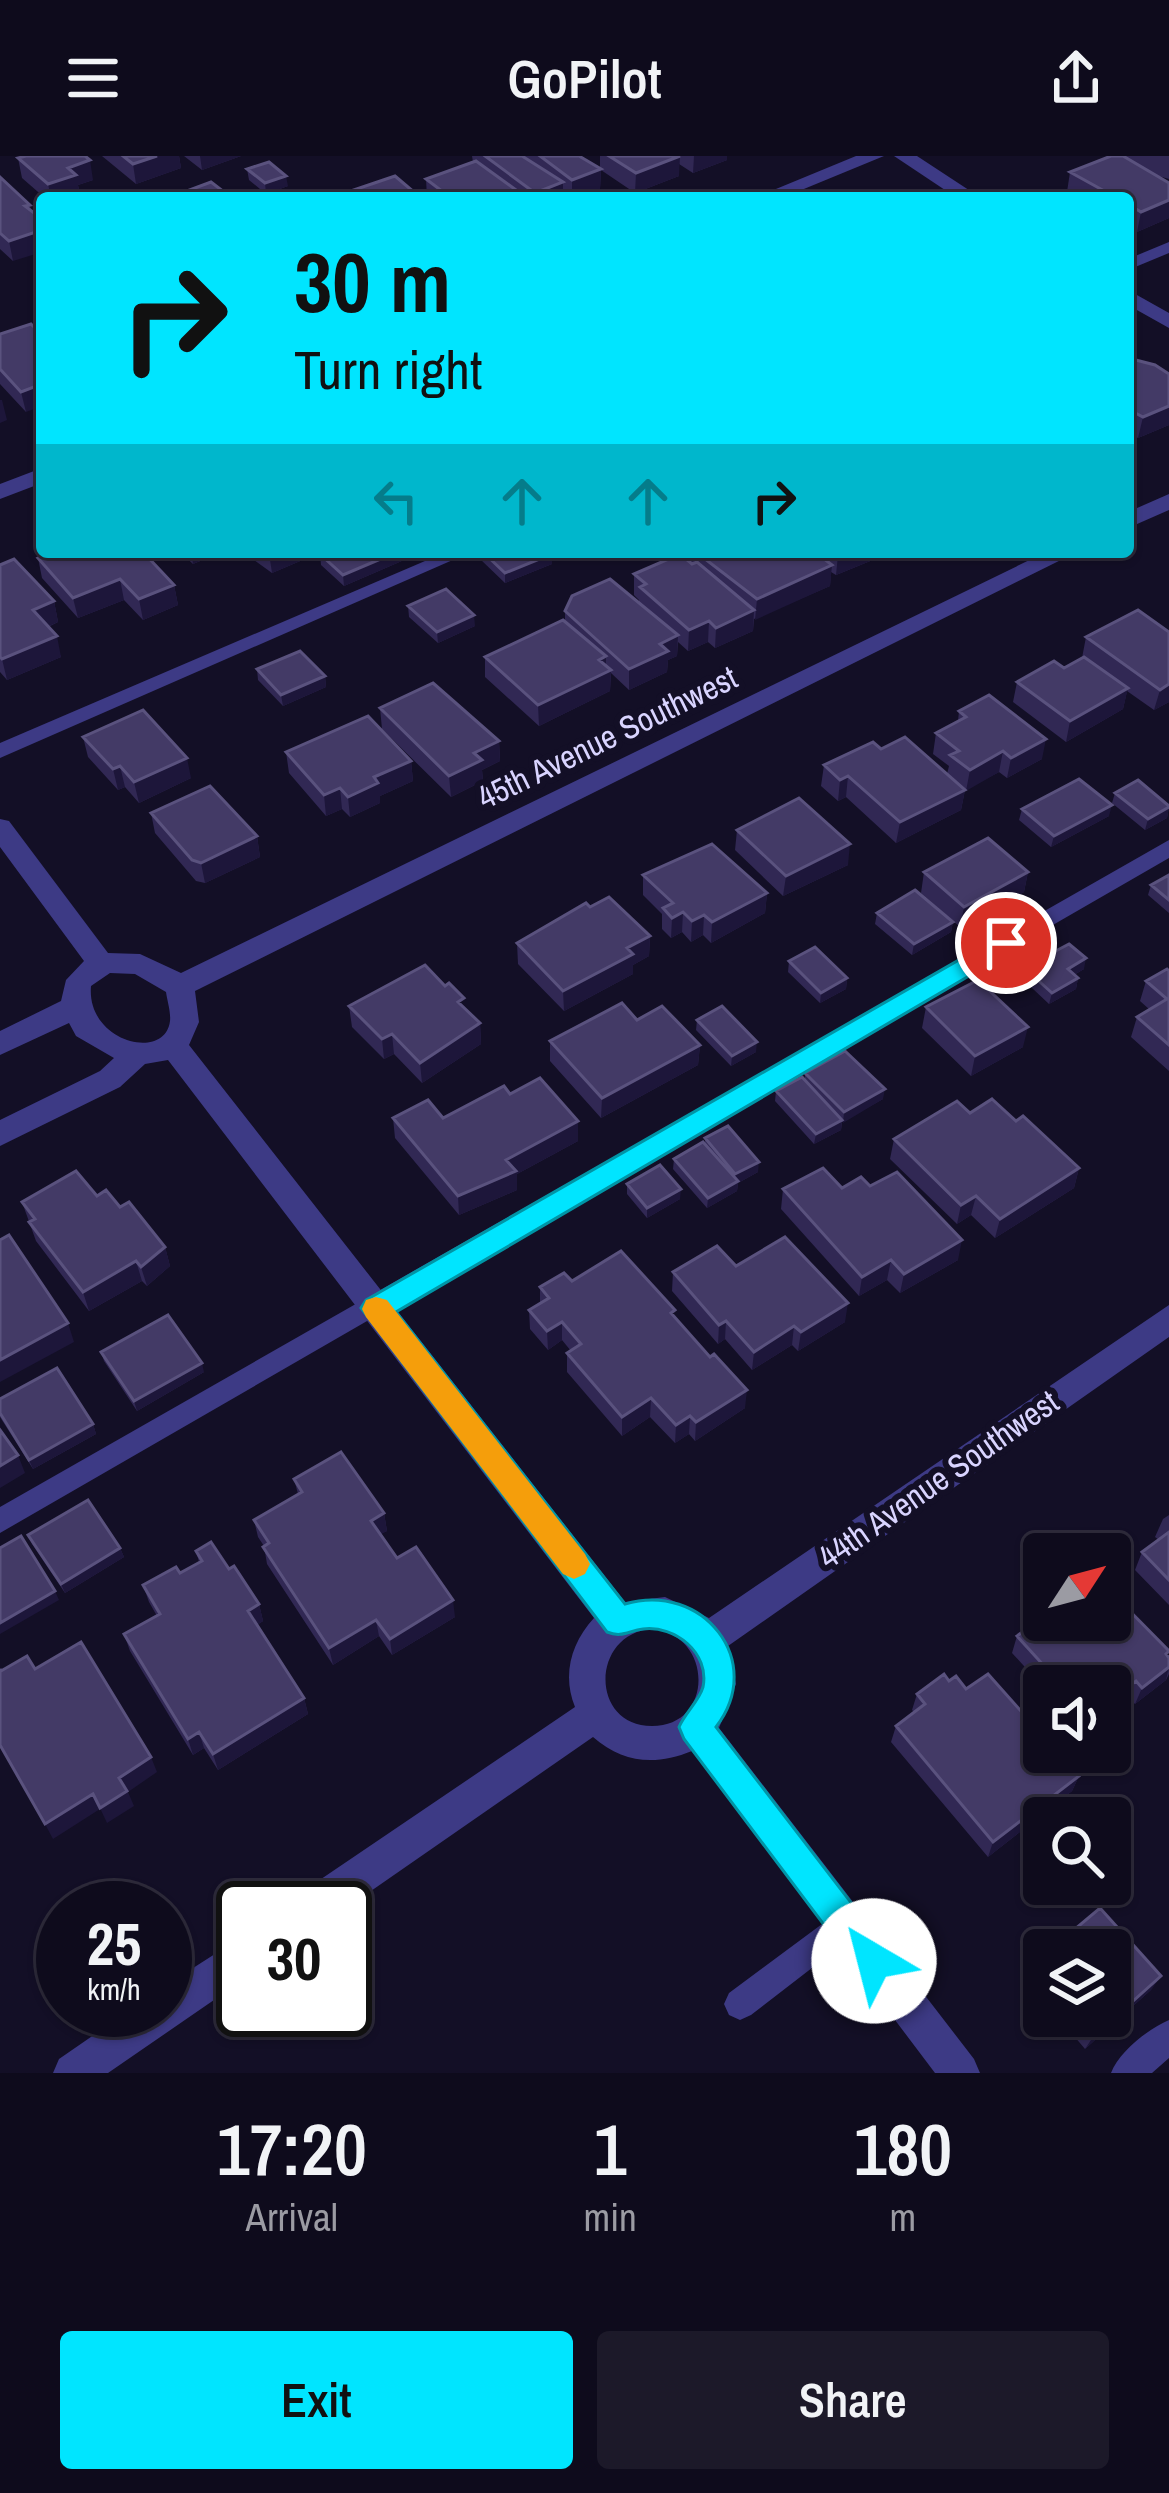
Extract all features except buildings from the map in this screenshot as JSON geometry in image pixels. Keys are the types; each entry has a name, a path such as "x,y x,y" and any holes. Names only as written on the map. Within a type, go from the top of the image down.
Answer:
{"street":[{"path":"780,192 874,156"},
{"path":"904,156 961,192"},
{"path":"1134,300 1169,322"},
{"path":"0,492 36,478"},
{"path":"1134,518 1169,501"},
{"name":"45th Avenue Southwest","path":"180,986 1053,558"},
{"path":"0,828 101,964"},
{"path":"101,964 140,964 180,986 186,1021 172,1046 152,1055 103,1043 76,1016 74,993 81,977 101,964"},
{"path":"0,1044 75,1007"},
{"path":"172,1046 618,1621"},
{"path":"0,1134 110,1079 138,1053"},
{"name":"44th Avenue Southwest","path":"707,1640 1169,1319"},
{"path":"664,1614 686,1622 707,1640 720,1676 718,1699 695,1727 668,1742 643,1742 622,1735 597,1713 584,1686 584,1666 592,1647 618,1621 664,1614"},
{"path":"352,1881 597,1713"},
{"path":"695,1727 960,2073"},
{"path":"73,2073 126,2037"}],"lane":[{"path":"1134,262 1169,247"},
{"path":"0,751 448,558"},
{"path":"0,1521 1169,848"},
{"path":"740,2003 845,1923"},
{"path":"1127,2073 1169,2036"}],"slow traffic":[{"path":"376,1309 574,1564"}],"route":[{"path":"874,1961 695,1727 718,1699 716,1654 707,1640 686,1622 664,1614 618,1621 376,1308 1006,943"}]}
